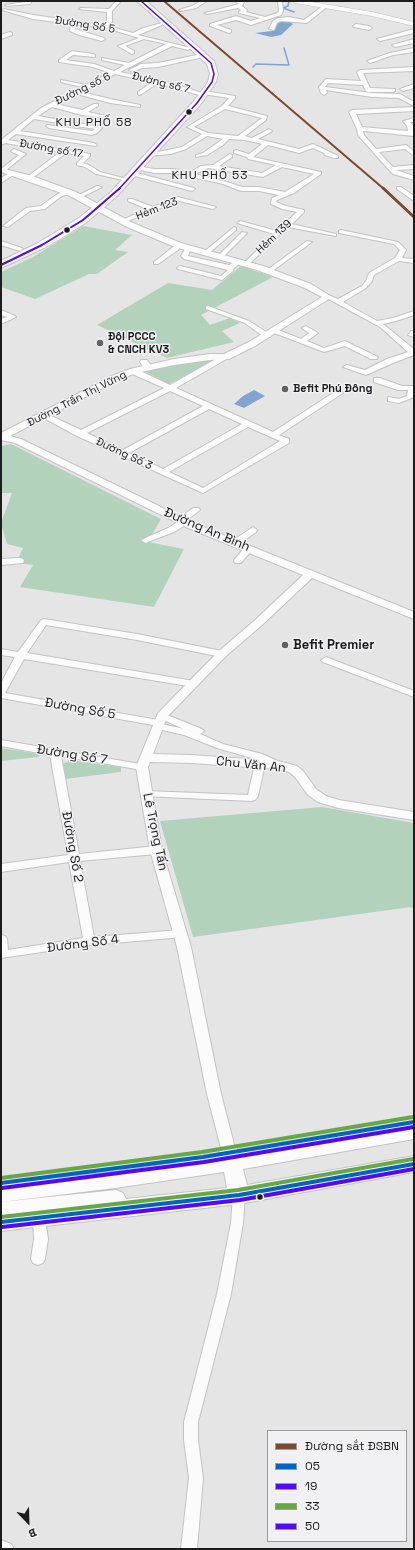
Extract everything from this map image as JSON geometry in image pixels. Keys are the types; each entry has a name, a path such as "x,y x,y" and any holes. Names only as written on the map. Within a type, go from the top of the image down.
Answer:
{"highway":[{"path":"1,265 42,245 83,220 202,93 206,73 196,57 188,48 133,1"},
{"path":"1,259 52,232 114,194 150,155 214,78 211,63 141,1"},
{"path":"1,1193 115,1180 414,1122"},
{"path":"1,1183 203,1157 230,1157 414,1132"},
{"path":"1,1211 203,1190 238,1189 414,1155"},
{"path":"230,1157 238,1189"},
{"path":"1,1222 39,1219 414,1164"}],"main road":[{"path":"295,1 372,14 414,24"}],"street":[{"path":"2,11 8,3 30,3 30,1"},
{"path":"104,26 110,22 110,11 119,1"},
{"path":"182,10 194,7 205,1"},
{"path":"229,31 212,25 236,18 251,23 279,14 281,11 280,1"},
{"path":"207,13 238,3 245,10 241,12 264,18"},
{"path":"272,29 275,22 280,19 305,22 326,6"},
{"path":"81,9 110,11"},
{"name":"Đường Số 5","path":"2,11 25,16 104,26 143,38 188,48"},
{"path":"25,16 31,12"},
{"path":"74,22 72,30 81,34 102,39"},
{"path":"133,35 160,24"},
{"path":"356,26 369,28"},
{"path":"380,39 414,31"},
{"path":"1,37 10,34"},
{"path":"132,52 121,46 143,38"},
{"path":"405,52 395,44 414,41"},
{"name":"Đường số 6","path":"2,142 51,105 171,44"},
{"path":"384,70 370,61 414,50"},
{"name":"Đường số 7","path":"93,56 72,53 62,61 94,66 116,73 157,81 186,91 233,97 224,106"},
{"name":"Đường số 7","path":"124,74 141,66 158,65 196,57"},
{"path":"104,59 131,65"},
{"path":"393,90 368,90 360,72 414,69"},
{"path":"63,81 87,87"},
{"path":"140,93 157,81"},
{"path":"325,95 323,88 326,81 365,83"},
{"path":"403,89 414,86"},
{"path":"323,88 372,95 400,96 414,104"},
{"path":"77,92 102,99 138,106"},
{"path":"51,105 104,118"},
{"path":"82,113 96,105"},
{"path":"239,138 265,117 224,106 190,127 206,134 254,140 266,144 299,150 313,146 336,157"},
{"path":"414,110 352,112 360,129 361,135 374,151 395,173 414,178"},
{"path":"384,114 411,113 414,115"},
{"path":"34,118 99,128 92,133 49,126"},
{"path":"360,129 384,130 412,134 410,126 406,121 414,120"},
{"path":"254,140 269,131"},
{"path":"16,132 94,145"},
{"path":"150,155 171,152 184,148 206,134"},
{"path":"198,156 220,145 226,140 227,137"},
{"name":"Đường số 17","path":"2,142 88,155 79,163 80,164 87,166 95,172 121,179"},
{"path":"250,156 266,144"},
{"path":"374,151 406,147 414,154"},
{"path":"2,170 23,154 14,151"},
{"path":"29,178 65,151"},
{"path":"43,168 52,168 72,152"},
{"path":"136,171 168,170 224,183 240,189 259,189 284,194 292,192 319,173 250,158 250,156 233,154 214,166"},
{"path":"190,175 203,167 214,166 263,175 281,165"},
{"path":"391,169 414,166"},
{"path":"2,170 67,192 124,221 178,245 243,262 308,286 382,326 414,352"},
{"path":"136,171 192,189"},
{"path":"1,181 13,173"},
{"path":"78,197 99,187"},
{"path":"399,188 414,199"},
{"path":"6,226 28,209 43,208 58,196 67,192"},
{"name":"Hẻm 139","path":"180,268 222,278 231,270 230,267 243,262 302,211 284,208 272,203 274,199 284,194"},
{"name":"Hẻm 123","path":"124,221 178,199 213,207"},
{"path":"130,200 153,209"},
{"path":"240,223 278,233"},
{"path":"286,226 396,243 403,250 398,259 371,274 369,281 364,287 338,302"},
{"path":"206,253 234,229"},
{"path":"220,257 244,233"},
{"path":"268,271 309,242"},
{"path":"1,243 20,249"},
{"path":"156,263 176,249 178,245"},
{"path":"188,248 184,256 186,258 230,267"},
{"path":"398,259 414,261"},
{"name":"Đường Trần Thị Vững","path":"2,437 117,377 146,364 210,357 226,357 252,344 328,297"},
{"path":"208,308 247,322 270,333 302,341 324,350 345,343 374,357"},
{"path":"1,312 13,317 1,322"},
{"path":"375,322 394,320 413,314"},
{"path":"302,341 314,333 306,328"},
{"path":"347,367 366,373 390,361 414,352"},
{"path":"80,434 170,388 226,357"},
{"path":"133,371 273,435 339,393"},
{"path":"377,380 402,388 413,388 410,397 399,401 391,399"},
{"path":"123,453 208,406"},
{"name":"Đường Số 3","path":"44,416 203,491 286,441 273,435"},
{"path":"164,472 247,424"},
{"name":"Đường An Bình","path":"2,437 18,441 183,521 414,616"},
{"path":"145,540 171,530 196,510"},
{"path":"235,543 253,530"},
{"path":"238,561 250,548"},
{"path":"1,562 20,561"},
{"name":"Lê Trọng Tấn","path":"230,1157 214,1094 180,934 156,850 147,794 144,762 159,721 222,654 258,623 311,573"},
{"path":"1,691 21,655 44,622 137,637 222,654"},
{"path":"1,652 194,684"},
{"path":"326,660 414,694"},
{"name":"Đường Số 5","path":"1,695 159,721"},
{"path":"159,721 233,742"},
{"path":"159,721 220,746 260,756 278,765"},
{"name":"Đường Số 7","path":"1,743 55,753 144,762"},
{"name":"Đường Số 2","path":"55,753 88,941"},
{"name":"Chu Văn An","path":"144,762 191,759 278,765 293,769 299,774 312,792 322,799 338,804 414,816"},
{"path":"147,794 251,798 253,796 260,764"},
{"path":"1,868 74,858 156,850"},
{"name":"Đường Số 4","path":"1,939 3,955 88,941 180,934"},
{"path":"188,1549 196,1478 191,1440 192,1422 224,1294 238,1216 238,1189"},
{"path":"38,1259 40,1239 39,1219"},
{"path":"1,1547 6,1549"}],"green space":[{"path":"83,226 132,235 115,250 128,252 97,274 89,274 35,299 1,287 1,272 33,257"},
{"path":"241,266 273,277 201,315 210,325 230,318 240,323 222,331 234,342 167,358 97,325 168,283 212,290"},
{"path":"220,358 169,384 144,371 151,368"},
{"path":"11,444 161,519 148,542 184,549 154,607 20,587 33,565 16,563 23,548 7,544 1,523 12,493 1,493 1,446"},
{"path":"1,748 40,754 39,757 1,761"},
{"path":"70,760 121,767 121,772 65,779 63,764"},
{"path":"322,807 414,823 414,910 411,907 193,937 160,821"}],"water":[{"path":"287,20 293,24 281,35 271,37 255,33 272,31 278,22"},
{"path":"254,390 265,396 244,408 234,404 243,396"}],"waterway":[{"path":"289,1 288,6 283,8 294,12"},
{"path":"253,67 256,64 289,65 284,48"}],"rail line":[{"name":"ĐSBN","path":"164,1 390,194 414,217"}],"transit line":[{"name":"50","path":"1,265 42,245 64,232 83,220 114,194 197,103 212,82 214,74 211,63 141,1"},
{"name":"33","path":"1,1178 202,1152 413,1117"},
{"name":"05","path":"1,1183 203,1157 414,1122"},
{"name":"19","path":"2,1188 204,1162 414,1127"},
{"name":"33","path":"1,1217 238,1190 413,1159"},
{"name":"05","path":"1,1222 239,1195 414,1164"},
{"name":"19","path":"2,1227 240,1200 414,1169"}],"place":[{"name":"Đội PCCC & CNCH KV3","path":"100,343"},
{"name":"Befit Phú Đông","path":"285,389"},
{"name":"Befit Premier","path":"285,645"}],"district":[{"name":"KHU PHỐ 58","path":"94,123"},
{"name":"KHU PHỐ 53","path":"210,176"}]}
